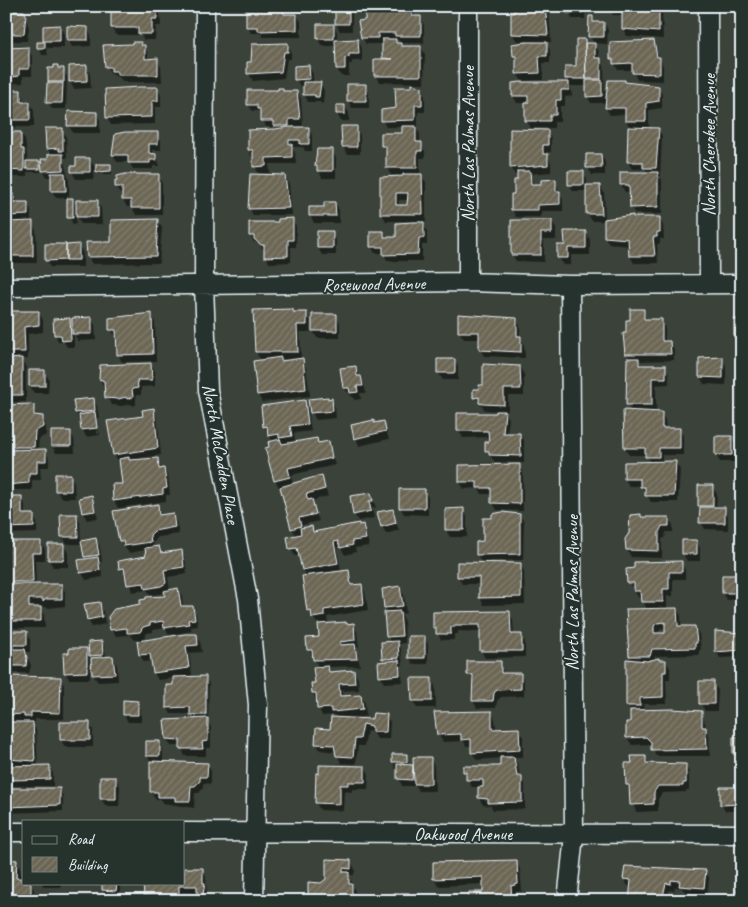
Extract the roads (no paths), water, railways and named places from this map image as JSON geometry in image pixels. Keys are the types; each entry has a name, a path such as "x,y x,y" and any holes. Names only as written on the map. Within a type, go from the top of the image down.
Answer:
{"street":[{"name":"North McCadden Place","path":"205,6 204,286 208,390 248,599 258,705 254,901"},
{"name":"North Las Palmas Avenue","path":"468,6 468,282"},
{"name":"North Cherokee Avenue","path":"708,6 709,283"},
{"name":"Rosewood Avenue","path":"6,287 468,282 570,285 742,284"},
{"name":"North Las Palmas Avenue","path":"567,901 574,835 570,285"},
{"path":"6,832 22,832"},
{"name":"Oakwood Avenue","path":"185,832 574,835 742,834"}]}
